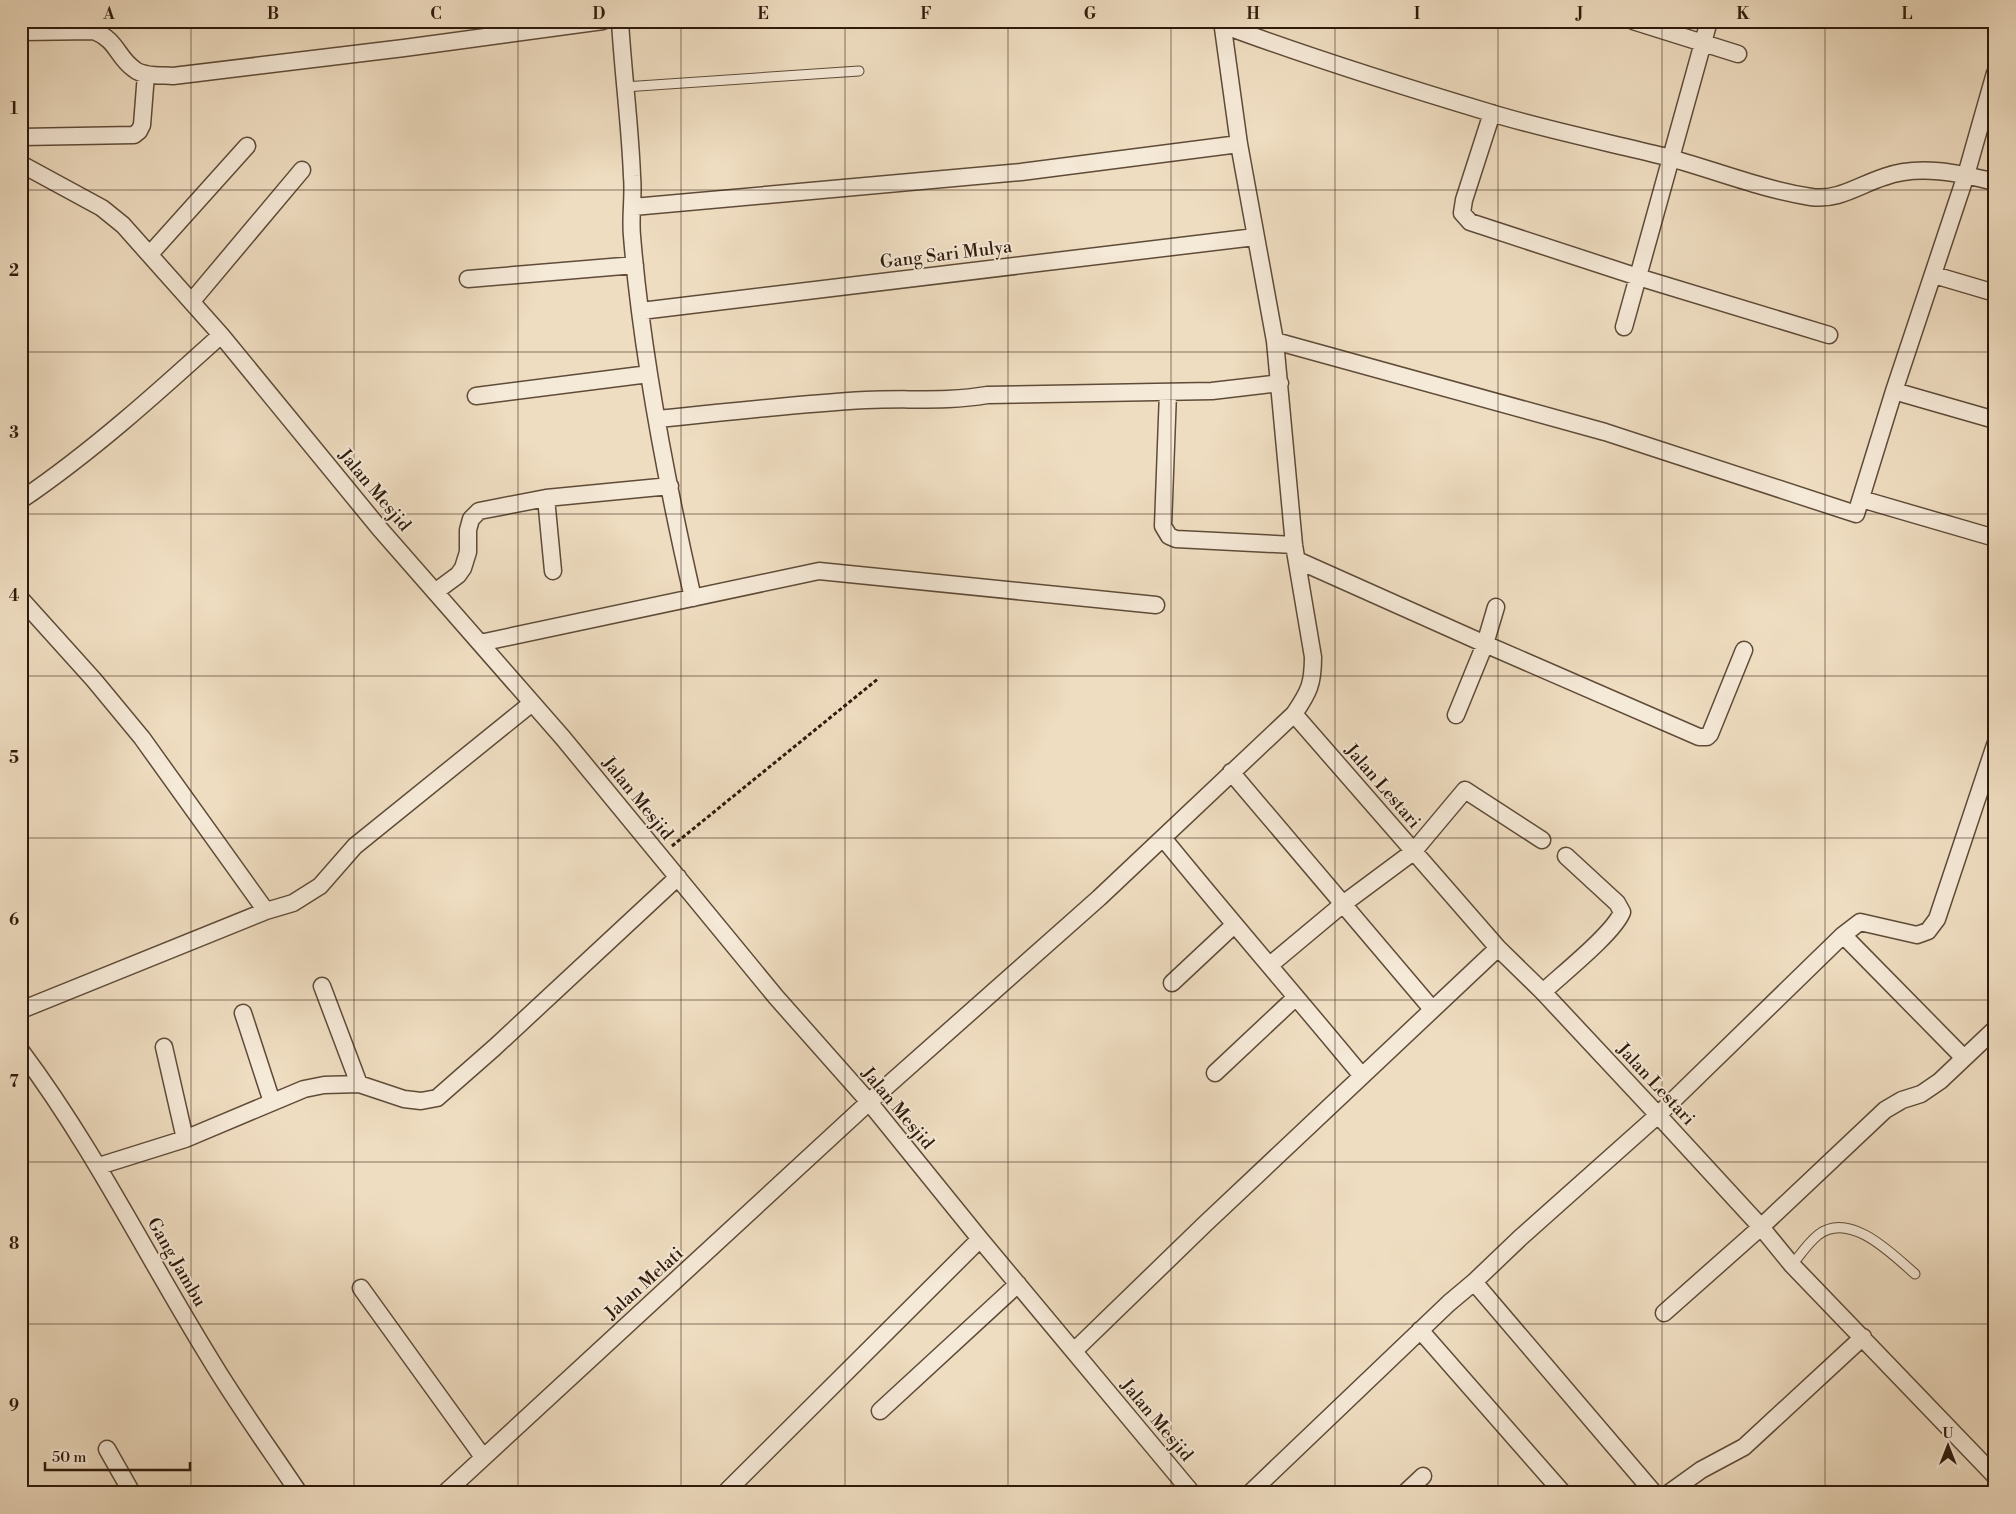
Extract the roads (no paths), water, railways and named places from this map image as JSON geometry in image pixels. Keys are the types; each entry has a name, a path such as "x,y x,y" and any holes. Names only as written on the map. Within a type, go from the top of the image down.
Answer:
{"street":[{"path":"21,32 94,30 105,35 134,70 146,74 173,76 404,48 602,21"},
{"path":"620,21 632,173 633,207 631,234 649,374 693,598"},
{"path":"1633,21 1738,54"},
{"path":"1624,327 1709,21"},
{"path":"1222,23 1300,54 1492,113 1672,159 1756,184 1813,197 1837,195 1898,173 1936,171 1966,175 1995,182"},
{"name":"Jalan Melati","path":"445,1493 869,1102 1099,898 1294,714 1308,694 1313,676 1313,657 1296,552 1280,383 1239,144 1222,23"},
{"path":"1274,341 1604,432 1856,514 1894,391 1966,175 1995,73"},
{"path":"21,137 134,135 142,125 146,74"},
{"path":"1492,113 1464,200 1462,213 1470,222 1638,277 1829,335"},
{"path":"633,207 1021,172 1239,144"},
{"path":"150,254 247,146"},
{"name":"Jalan Mesjid","path":"21,164 102,208 122,225 192,301 380,528 532,703 776,997 869,1102 980,1239 1192,1493"},
{"path":"192,301 302,170"},
{"name":"Gang Sari Mulya","path":"641,311 1255,237"},
{"path":"468,279 635,265"},
{"path":"1934,275 1995,292"},
{"path":"21,500 54,478 150,399 221,335"},
{"path":"476,396 649,374"},
{"path":"657,419 868,400 964,399 988,395 1212,391 1280,383"},
{"path":"1894,391 1995,420"},
{"path":"1168,392 1163,526 1169,536 1176,539 1296,552 1485,644 1699,737 1706,737 1710,734 1744,650"},
{"path":"435,592 458,576 463,568 468,552 468,530 471,519 479,511 546,498 670,486"},
{"path":"546,498 553,571"},
{"path":"1861,499 1995,538"},
{"path":"480,643 819,571 1156,605"},
{"path":"21,599 94,680 142,738 266,911"},
{"path":"1456,715 1485,644 1496,607"},
{"path":"21,1010 266,911 293,903 320,886 355,846 532,703"},
{"name":"Jalan Lestari","path":"1294,714 1498,948 1543,992 1762,1227 1792,1265 1995,1476"},
{"path":"1250,1493 1449,1303 1658,1115 1844,935 1860,922 1917,935 1928,931 1937,919 1995,744"},
{"path":"1231,772 1432,1008"},
{"path":"1270,965 1343,904 1413,852 1460,786 1542,840"},
{"path":"1163,838 1362,1076"},
{"path":"1543,992 1603,937 1622,912 1617,903 1566,856"},
{"path":"99,1166 186,1139 304,1089 324,1085 358,1084 412,1100 421,1101 437,1098 494,1048 678,878"},
{"path":"1172,983 1234,925"},
{"path":"1844,935 1964,1058"},
{"path":"1074,1351 1432,1008 1498,948"},
{"path":"322,986 358,1084"},
{"path":"1215,1073 1296,997"},
{"path":"243,1013 272,1102"},
{"path":"1664,1313 1762,1227 1885,1110 1902,1100 1921,1094 1940,1080 1995,1029"},
{"path":"164,1047 186,1139"},
{"name":"Gang Jambu","path":"21,1051 99,1166 209,1358 299,1493"},
{"path":"725,1493 980,1239"},
{"path":"1474,1282 1654,1493"},
{"path":"880,1411 1018,1284"},
{"path":"361,1288 482,1457"},
{"path":"1420,1330 1563,1493"},
{"path":"1669,1493 1701,1470 1744,1447 1863,1337"},
{"path":"107,1449 132,1493"},
{"path":"1406,1493 1423,1476"}],"lane":[{"path":"624,87 859,71"},
{"path":"1792,1265 1819,1235 1836,1227 1859,1232 1877,1241 1916,1274"}]}
